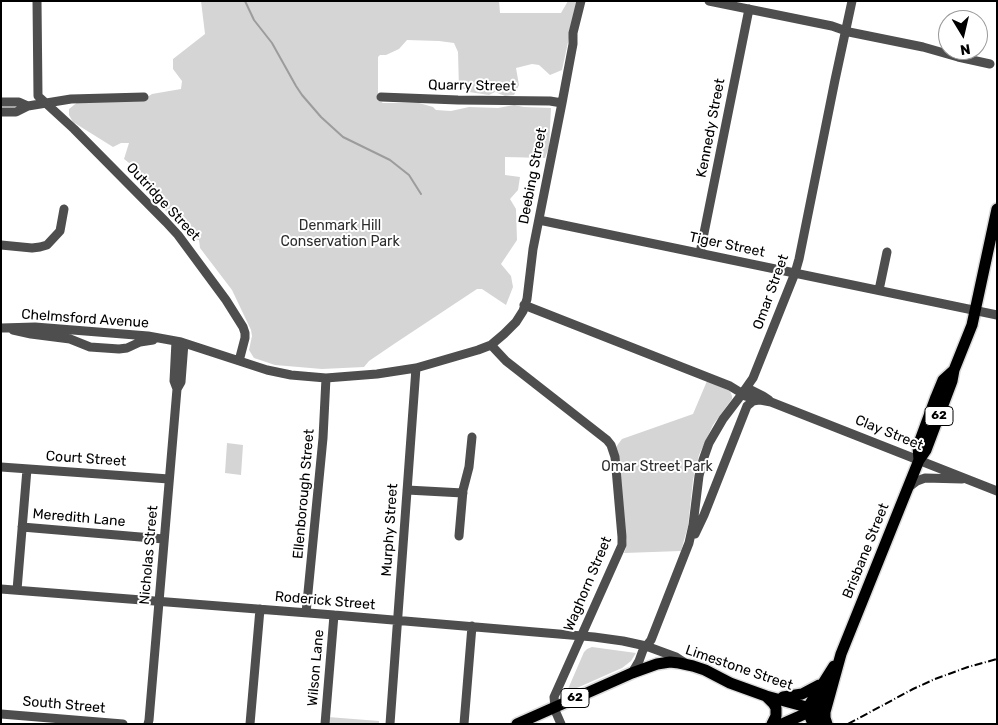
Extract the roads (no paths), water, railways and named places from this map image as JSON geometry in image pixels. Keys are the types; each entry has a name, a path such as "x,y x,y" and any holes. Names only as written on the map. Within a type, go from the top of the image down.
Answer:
{"main road":[{"name":"Brisbane Street","path":"782,724 810,710 825,693 840,658 919,460 926,450 972,325 997,209"},
{"name":"Brisbane Street","path":"810,710 812,700 840,658"},
{"name":"Brisbane Street","path":"822,722 840,658"},
{"name":"Limestone Street","path":"517,724 632,673 662,663 676,662 705,670 730,683 766,696 799,704 810,710"},
{"name":"62","path":"766,696 802,694 826,680"},
{"path":"766,696 776,709 776,716 772,724"},
{"path":"810,710 817,713 822,722"}],"street":[{"path":"36,1 38,96 46,103"},
{"name":"Deebing Street","path":"491,345 516,322 527,299 533,252 573,44 573,33 581,1"},
{"path":"709,1 832,26 849,32 923,47 990,64"},
{"name":"Omar Street","path":"632,673 643,650 651,640 687,548 693,530 699,476 712,437 754,376 795,273 852,1"},
{"name":"Kennedy Street","path":"700,253 749,9"},
{"path":"1,112 16,112 28,106 71,99 144,97"},
{"name":"Quarry Street","path":"381,98 550,101 562,103"},
{"path":"1,102 18,102 28,106"},
{"name":"Outridge Street","path":"46,103 178,235 226,300 244,330 245,341 239,361"},
{"path":"1,245 32,248 47,245 60,231 64,209"},
{"name":"Tiger Street","path":"539,220 997,315"},
{"path":"879,290 887,252"},
{"name":"Clay Street","path":"524,306 997,491"},
{"name":"Chelmsford Avenue","path":"7,328 35,327 161,338 180,342 279,373 326,378 377,374 416,368 491,345"},
{"name":"Chelmsford Avenue","path":"7,328 31,334 74,339 90,347 126,349 140,342 161,338"},
{"path":"81,330 79,336 82,344"},
{"path":"120,334 129,340 129,345 126,349"},
{"name":"Nicholas Street","path":"148,724 177,389 174,383 180,342"},
{"name":"Waghorn Street","path":"491,345 506,361 607,440 615,457 622,545 554,697 554,707"},
{"name":"Murphy Street","path":"390,724 416,368"},
{"name":"Ellenborough Street","path":"306,613 323,438 326,378"},
{"name":"Omar Street","path":"687,548 704,515 747,406 753,401 766,401"},
{"path":"459,536 463,493 469,467 472,438"},
{"name":"Court Street","path":"1,467 169,479"},
{"path":"17,590 27,469"},
{"path":"909,487 917,481 924,479 967,479"},
{"path":"407,490 463,493"},
{"name":"Meredith Lane","path":"22,527 164,539"},
{"name":"Roderick Street","path":"1,589 581,636 624,641 646,646 676,657 687,664"},
{"path":"250,724 260,609"},
{"name":"Wilson Lane","path":"325,724 334,615"},
{"path":"464,724 472,626"},
{"path":"554,707 561,724"},
{"name":"South Street","path":"1,714 124,724"}],"waterway":[{"path":"245,1 254,20 272,43 296,86 321,117 343,137 390,160 409,175 421,194"}],"railway":[{"path":"848,724 935,679 997,659"}],"park label":[{"name":"Denmark Hill Conservation Park","path":"340,234"},
{"name":"Omar Street Park","path":"657,467"}]}
